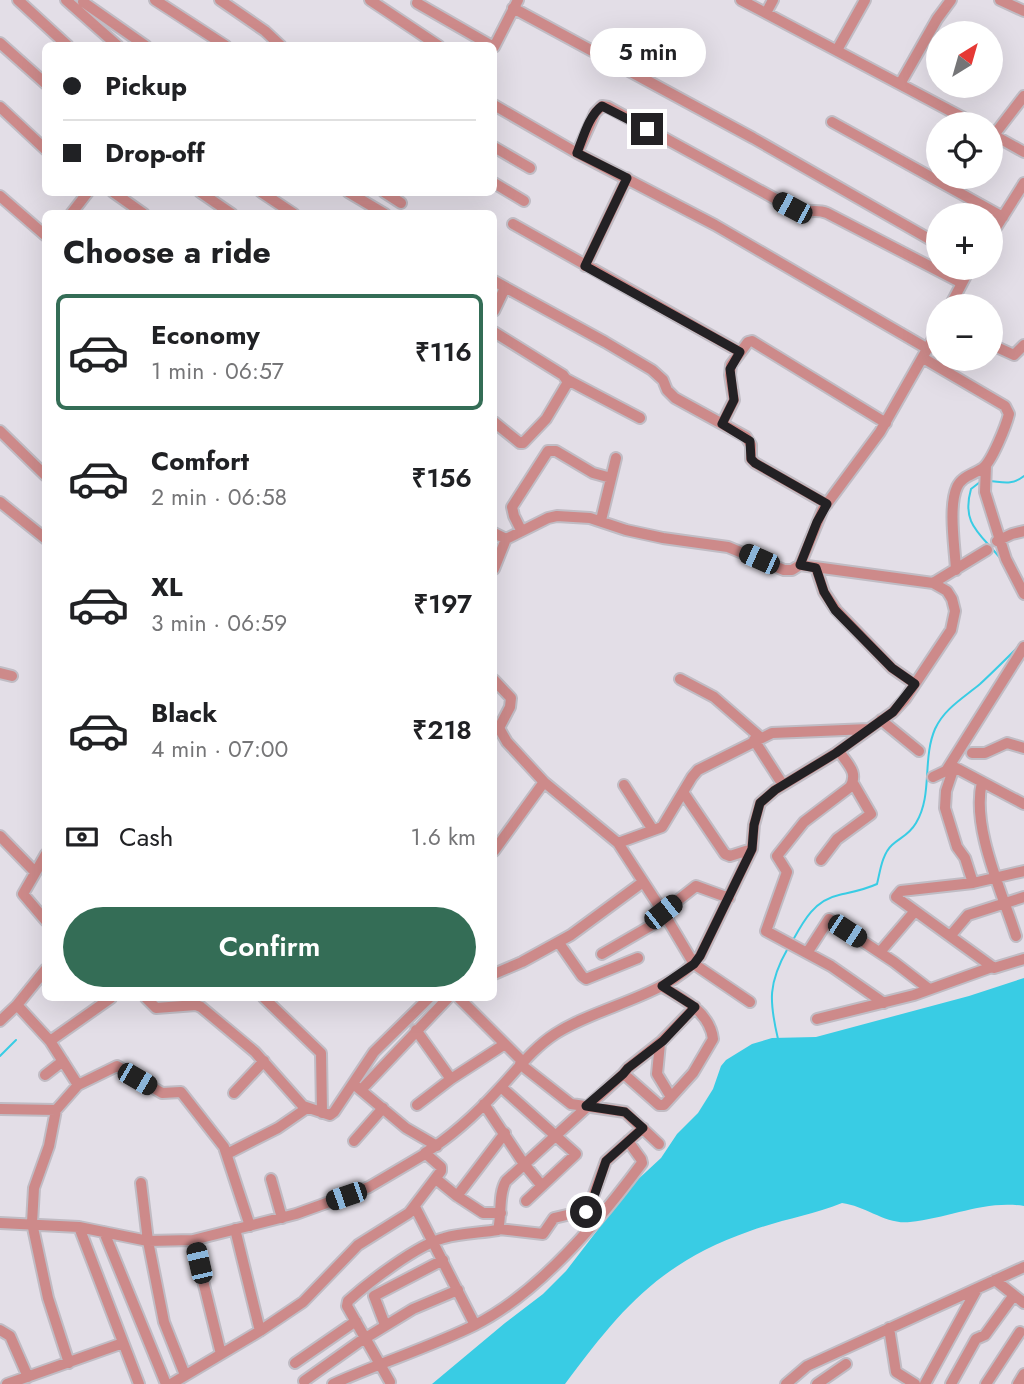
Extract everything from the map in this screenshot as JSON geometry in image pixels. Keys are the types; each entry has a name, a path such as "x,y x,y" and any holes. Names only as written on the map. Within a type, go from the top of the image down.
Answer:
{"street":[{"path":"18,0 64,42"},
{"path":"66,0 82,4 99,13 140,42"},
{"path":"155,0 220,42"},
{"path":"220,0 277,42"},
{"path":"370,0 433,42"},
{"path":"741,0 952,112"},
{"path":"766,13 773,0"},
{"path":"836,50 865,0"},
{"path":"900,84 937,19 951,0"},
{"path":"1000,0 1024,11"},
{"path":"417,3 486,42"},
{"path":"82,4 91,23 113,42"},
{"path":"495,42 515,4 926,237"},
{"path":"91,23 99,13"},
{"path":"0,43 42,81"},
{"path":"1003,121 1024,96"},
{"path":"0,107 42,146"},
{"path":"497,107 577,153 715,225 926,354 868,451 827,504 800,565 792,570 784,570 727,547 663,538 626,530 601,520 557,516 540,520 506,539 497,562"},
{"path":"577,153 598,108 608,107 792,208 807,213 820,210 962,283"},
{"path":"832,122 978,203"},
{"path":"1003,140 1024,152"},
{"path":"497,149 530,168"},
{"path":"585,266 627,178"},
{"path":"1003,217 1024,183"},
{"path":"497,185 524,201"},
{"path":"0,196 42,233"},
{"path":"74,210 85,196"},
{"path":"119,196 138,210"},
{"path":"206,196 226,210"},
{"path":"267,196 288,210"},
{"path":"355,196 378,210"},
{"path":"390,196 401,203"},
{"path":"513,224 740,352"},
{"path":"956,294 964,280"},
{"path":"497,283 652,370 663,380 667,390 675,398 750,441 751,459 755,463 827,504"},
{"path":"497,305 505,288"},
{"path":"497,334 566,379 640,418"},
{"path":"722,424 734,400 730,369 748,342 757,342 886,423"},
{"path":"1003,350 1014,355 1024,345"},
{"path":"951,371 1008,410 1008,418 986,465 984,482 999,540 1024,594"},
{"path":"497,424 521,444 550,412 566,388 566,379"},
{"path":"0,431 42,472"},
{"path":"521,530 512,507 548,451 556,451 593,474 611,478"},
{"path":"601,520 617,458"},
{"path":"956,570 954,505 957,488 967,475 986,465"},
{"path":"0,502 42,536"},
{"path":"999,540 1024,531"},
{"path":"497,534 506,539"},
{"path":"933,583 987,550"},
{"path":"0,1223 79,1227 148,1241 194,1240 282,1218 369,1187 437,1146 484,1104 542,1043 568,1026 662,986 694,964 752,849 754,825 760,803 783,785 839,751 899,707 951,630 954,620 952,600 947,591 933,583 800,565"},
{"path":"816,568 824,592 835,610 892,668 915,684"},
{"path":"973,883 965,858 957,847 945,808 950,769 1024,647"},
{"path":"0,673 12,676"},
{"path":"680,679 714,697 757,739 783,785"},
{"path":"497,683 510,698 510,707 499,731 544,782 618,843 694,964 750,1002"},
{"path":"881,720 919,751"},
{"path":"618,843 666,823 692,777 704,766 757,739 780,731 869,729"},
{"path":"972,753 985,753 1007,743 1024,748"},
{"path":"821,860 837,839 871,814 853,783 854,774 839,751"},
{"path":"933,778 950,769"},
{"path":"950,769 1024,804"},
{"path":"497,847 544,782"},
{"path":"982,782 978,802 984,838 1016,936"},
{"path":"853,783 804,822 777,856 788,872 766,931 831,966 884,1003"},
{"path":"624,785 653,830"},
{"path":"683,792 725,854 730,856 752,849"},
{"path":"0,836 35,872"},
{"path":"42,860 23,894 42,916"},
{"path":"992,967 897,898 900,892 973,883 1024,871"},
{"path":"497,973 559,943 643,882"},
{"path":"602,954 665,914 696,886 729,898"},
{"path":"951,935 968,915 1006,905 1024,897"},
{"path":"880,952 915,911"},
{"path":"807,953 828,919 880,952 929,989"},
{"path":"559,943 586,979 638,958"},
{"path":"817,1019 884,1003 1024,959"},
{"path":"0,1021 42,974"},
{"path":"623,1074 660,1106 693,1073 713,1039 712,1031 695,1007 662,986"},
{"path":"50,1041 107,1001"},
{"path":"149,1001 156,1008 199,1006 264,1061 307,1108 332,1114 444,1001"},
{"path":"267,1001 321,1053 322,1113"},
{"path":"357,1086 374,1052 426,1001"},
{"path":"462,1001 521,1063 569,1103 625,1112 659,1144"},
{"path":"17,1005 50,1041 78,1085"},
{"path":"499,1228 503,1185 628,1068 660,1043 695,1007"},
{"path":"416,1030 451,1079"},
{"path":"660,1043 657,1074 671,1097"},
{"path":"417,1105 505,1044"},
{"path":"45,1075 63,1061"},
{"path":"234,1093 264,1061"},
{"path":"69,1363 48,1298 32,1223 34,1188 49,1146 56,1110 78,1085 117,1066 162,1093 181,1092 218,1138 227,1154 250,1226"},
{"path":"357,1086 406,1128 437,1146"},
{"path":"501,1087 576,1156 526,1201"},
{"path":"484,1104 542,1186"},
{"path":"227,1154 278,1128 307,1108"},
{"path":"354,1141 383,1108"},
{"path":"0,1109 56,1110"},
{"path":"390,1382 364,1339 347,1306 348,1301 382,1273 433,1242 499,1228 542,1234 554,1218 588,1210 606,1161 643,1128"},
{"path":"457,1196 505,1133"},
{"path":"333,1384 475,1325 546,1275 642,1163 628,1141"},
{"path":"104,1232 168,1384 260,1331 303,1302 358,1245 381,1229 403,1219 441,1171 441,1167 425,1154"},
{"path":"271,1179 282,1218"},
{"path":"436,1180 483,1213 501,1213"},
{"path":"141,1183 148,1241 164,1322 185,1375"},
{"path":"415,1207 475,1325"},
{"path":"79,1227 139,1384"},
{"path":"235,1229 260,1331"},
{"path":"194,1240 221,1354"},
{"path":"386,1325 374,1296 443,1261"},
{"path":"792,1382 807,1366 1024,1267"},
{"path":"995,1280 1024,1303"},
{"path":"925,1384 977,1289"},
{"path":"304,1381 413,1309 458,1290"},
{"path":"951,1384 976,1339 985,1335 1014,1295"},
{"path":"295,1363 356,1321"},
{"path":"889,1328 896,1372 915,1384"},
{"path":"0,1330 10,1336 28,1377"},
{"path":"985,1384 1020,1332"},
{"path":"7,1384 123,1342"},
{"path":"817,1384 846,1364"},
{"path":"1018,1384 1024,1374"}],"water":[{"path":"1024,978 1024,1206 995,1205 925,1220 901,1222 842,1203 750,1231 718,1244 666,1274 624,1311 565,1384 432,1384 543,1294 566,1271 633,1184 661,1158 677,1134 698,1113 726,1060 752,1044 772,1038 816,1037 969,996"}],"waterway":[{"path":"989,481 1011,482 1024,476"},
{"path":"980,482 971,489 968,511 974,527 1000,558"},
{"path":"793,940 806,918 823,901 877,884 886,853 911,830 921,812 931,741 939,722 1018,647"},
{"path":"778,1039 772,992 781,960 788,948"},
{"path":"0,1056 16,1040"}],"route":[{"path":"586,1212 590,1208 606,1161 643,1128 625,1112 586,1106 663,1041 695,1007 662,986 694,964 700,956 752,849 754,825 760,803 775,790 836,753 893,712 915,684 892,668 835,610 824,592 816,568 800,565 827,504 755,463 751,459 750,441 722,424 734,400 730,369 740,352 585,266 627,178 577,153 595,113 602,106 608,107 647,129"}]}
